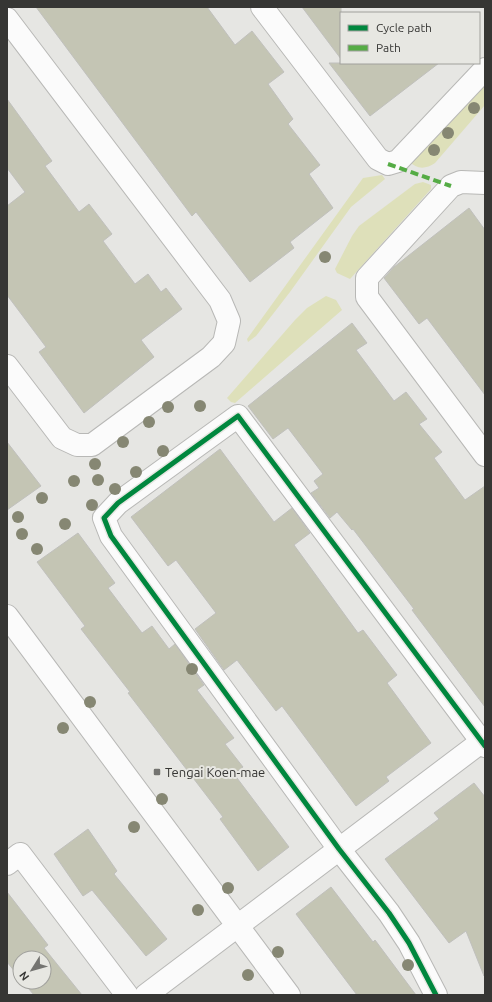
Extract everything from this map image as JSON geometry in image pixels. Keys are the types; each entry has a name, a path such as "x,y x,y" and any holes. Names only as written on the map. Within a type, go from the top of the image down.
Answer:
{"street":[{"path":"262,7 378,159 388,164 398,161 485,69"},
{"path":"7,19 220,300 229,321 224,343 211,358 92,445 77,444 62,438 7,366"},
{"path":"485,183 461,182 451,186 368,278 367,297 485,455"},
{"path":"146,995 339,849 484,742 238,416 118,504 104,518 111,536 339,849 389,913 409,943 436,995"},
{"path":"7,616 289,995"},
{"path":"7,864 20,854 127,995"}],"green space":[{"path":"485,80 485,105 435,163 422,168 412,164 409,161"},
{"path":"382,175 385,179 351,207 290,292 256,336 248,342 247,339 363,178"},
{"path":"423,182 431,185 431,189 350,279 337,273 335,269 352,236 359,226 415,184"},
{"path":"326,296 336,300 342,310 235,403 231,402 227,398 295,320 307,308"}],"building":[{"path":"36,7 207,7 235,45 252,31 284,72 268,84 293,119 288,124 320,165 309,174 333,208 290,242 294,248 250,282 196,212 192,216"},
{"path":"302,7 341,7 340,58"},
{"path":"329,63 438,64 370,116"},
{"path":"7,99 52,161 45,166 79,212 89,204 112,234 103,241 135,284 148,274 161,292 166,288 182,309 141,340 154,357 84,413 39,352 46,347 7,295 7,206 25,192 7,168"},
{"path":"469,208 485,230 485,395 427,318 419,324 384,278 394,267"},
{"path":"352,323 367,343 356,350 394,401 406,392 427,419 419,424 442,452 434,458 465,500 485,486 485,707 412,610 414,609 353,529 352,530 337,512 330,518 311,493 319,488 314,481 323,474 288,428 273,439 248,406"},
{"path":"7,442 41,486 7,510"},
{"path":"220,449 274,522 292,508 310,533 294,545 358,633 363,630 397,675 387,683 431,743 386,777 389,781 356,806 282,706 276,711 237,660 224,670 195,629 216,613 176,560 168,566 131,517"},
{"path":"78,533 115,583 108,588 142,633 152,626 169,649 175,644 204,685 197,690 234,738 225,744 243,767 234,774 289,847 258,871 220,819 223,817 81,629 85,626 37,562"},
{"path":"474,783 485,797 484,976 466,931 449,943 385,859 439,819 434,813"},
{"path":"88,829 117,871 114,874 167,939 146,956 92,890 83,896 54,854"},
{"path":"331,887 373,942 375,940 416,995 357,995 296,914"},
{"path":"7,892 48,945 44,948 46,950 12,950 12,968 7,962"},
{"path":"52,958 82,995 34,995 30,990 52,990"}],"marked path":[{"path":"388,164 451,186"}],"cycle path":[{"path":"436,995 409,943 389,913 339,849 111,536 104,518 118,503 238,416 485,746"}],"place":[{"name":"Tengai Koen-mae","path":"157,772"}]}
